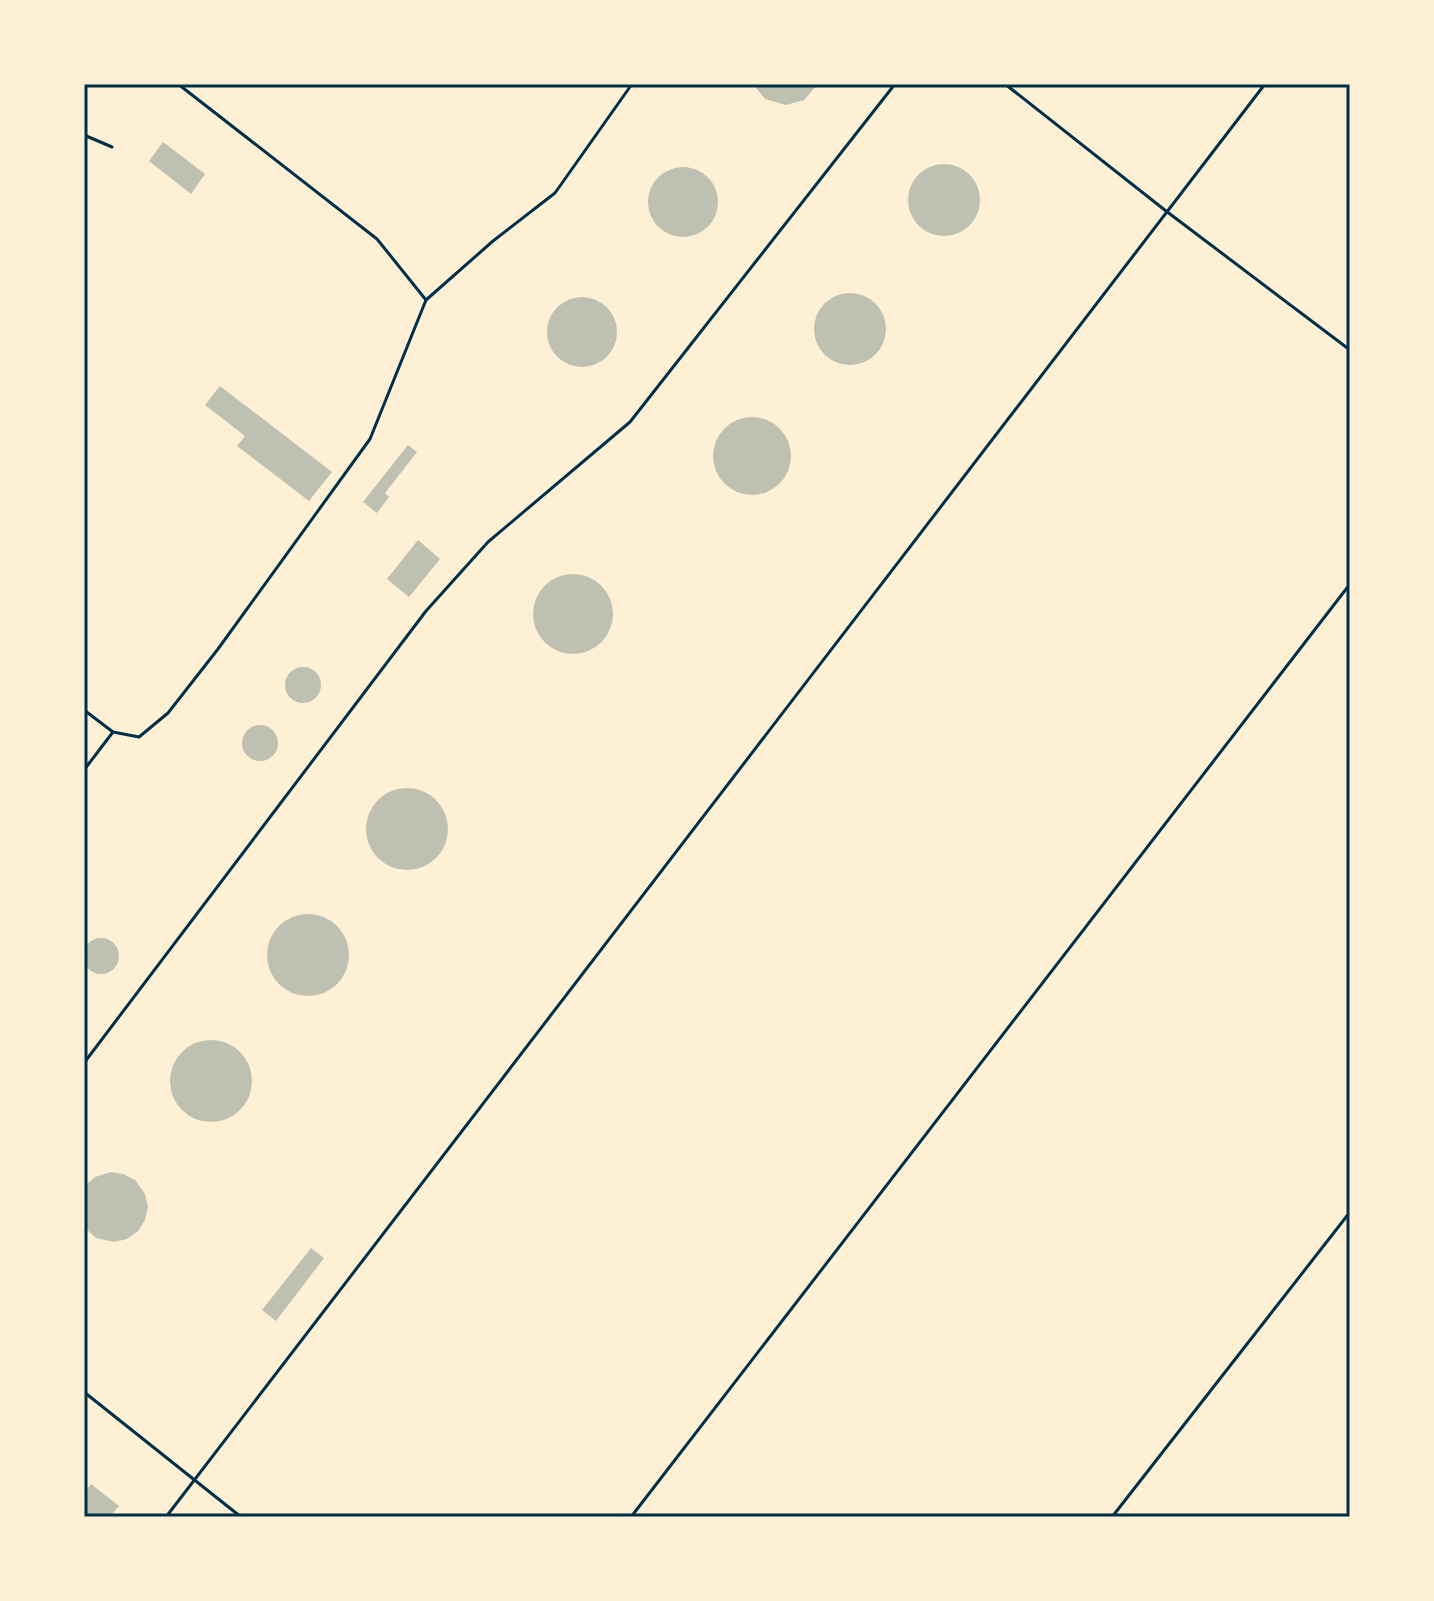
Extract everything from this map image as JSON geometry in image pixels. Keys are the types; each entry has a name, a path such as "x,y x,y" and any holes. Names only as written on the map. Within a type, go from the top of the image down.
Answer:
{"lane":[{"path":"178,84 377,239 426,300"},
{"path":"84,710 113,732 139,737 168,713 370,439 426,300 493,241 555,193 632,84"},
{"path":"84,1063 426,611 488,542 630,422 895,84"},
{"path":"1005,84 1350,350"},
{"path":"166,1517 1265,84"},
{"path":"84,135 112,147"},
{"path":"631,1517 1350,584"},
{"path":"84,770 113,732"},
{"path":"1112,1517 1350,1212"},
{"path":"84,1392 241,1517"}],"building":[{"path":"753,84 818,84 804,100 786,105 765,99"},
{"path":"163,142 205,174 191,194 149,161"},
{"path":"944,164 964,170 974,180 980,200 974,220 964,230 944,236 924,230 914,220 908,200 914,180 924,170"},
{"path":"683,167 708,177 718,202 708,227 683,237 658,227 648,202 658,177"},
{"path":"850,293 870,299 880,309 886,329 880,349 870,359 850,365 830,359 820,349 814,329 820,309 830,299"},
{"path":"582,297 607,307 617,332 607,357 582,367 557,357 547,332 557,307"},
{"path":"220,386 332,472 309,501 237,446 245,436 205,405"},
{"path":"752,417 767,420 784,434 791,456 788,471 774,488 752,495 737,492 720,478 713,456 716,441 730,424"},
{"path":"408,445 417,452 385,493 389,497 377,513 363,502"},
{"path":"418,540 440,559 409,597 387,579"},
{"path":"573,574 588,577 601,586 610,599 613,614 610,629 601,642 588,651 573,654 558,651 545,642 536,629 533,614 536,599 545,586 558,577"},
{"path":"303,667 316,672 321,685 316,698 303,703 290,698 285,685 290,672"},
{"path":"260,725 273,730 278,743 273,756 260,761 247,756 242,743 247,730"},
{"path":"407,788 423,791 436,800 445,813 448,829 445,845 436,858 423,867 407,870 391,867 378,858 369,845 366,829 369,813 378,800 391,791"},
{"path":"308,914 324,917 337,926 346,939 349,955 346,971 337,984 324,993 308,996 292,993 279,984 270,971 267,955 270,939 279,926 292,917"},
{"path":"101,938 114,943 119,956 114,969 101,974 88,969 83,956 88,943"},
{"path":"211,1040 227,1043 240,1052 249,1065 252,1081 249,1097 240,1110 227,1119 211,1122 195,1119 182,1110 173,1097 170,1081 173,1065 182,1052 195,1043"},
{"path":"111,1172 135,1180 145,1194 148,1207 138,1231 127,1239 114,1242 96,1238 84,1227 84,1187 95,1177"},
{"path":"311,1248 324,1258 276,1321 262,1310"},
{"path":"91,1484 119,1506 109,1517 84,1517 84,1493"}]}
